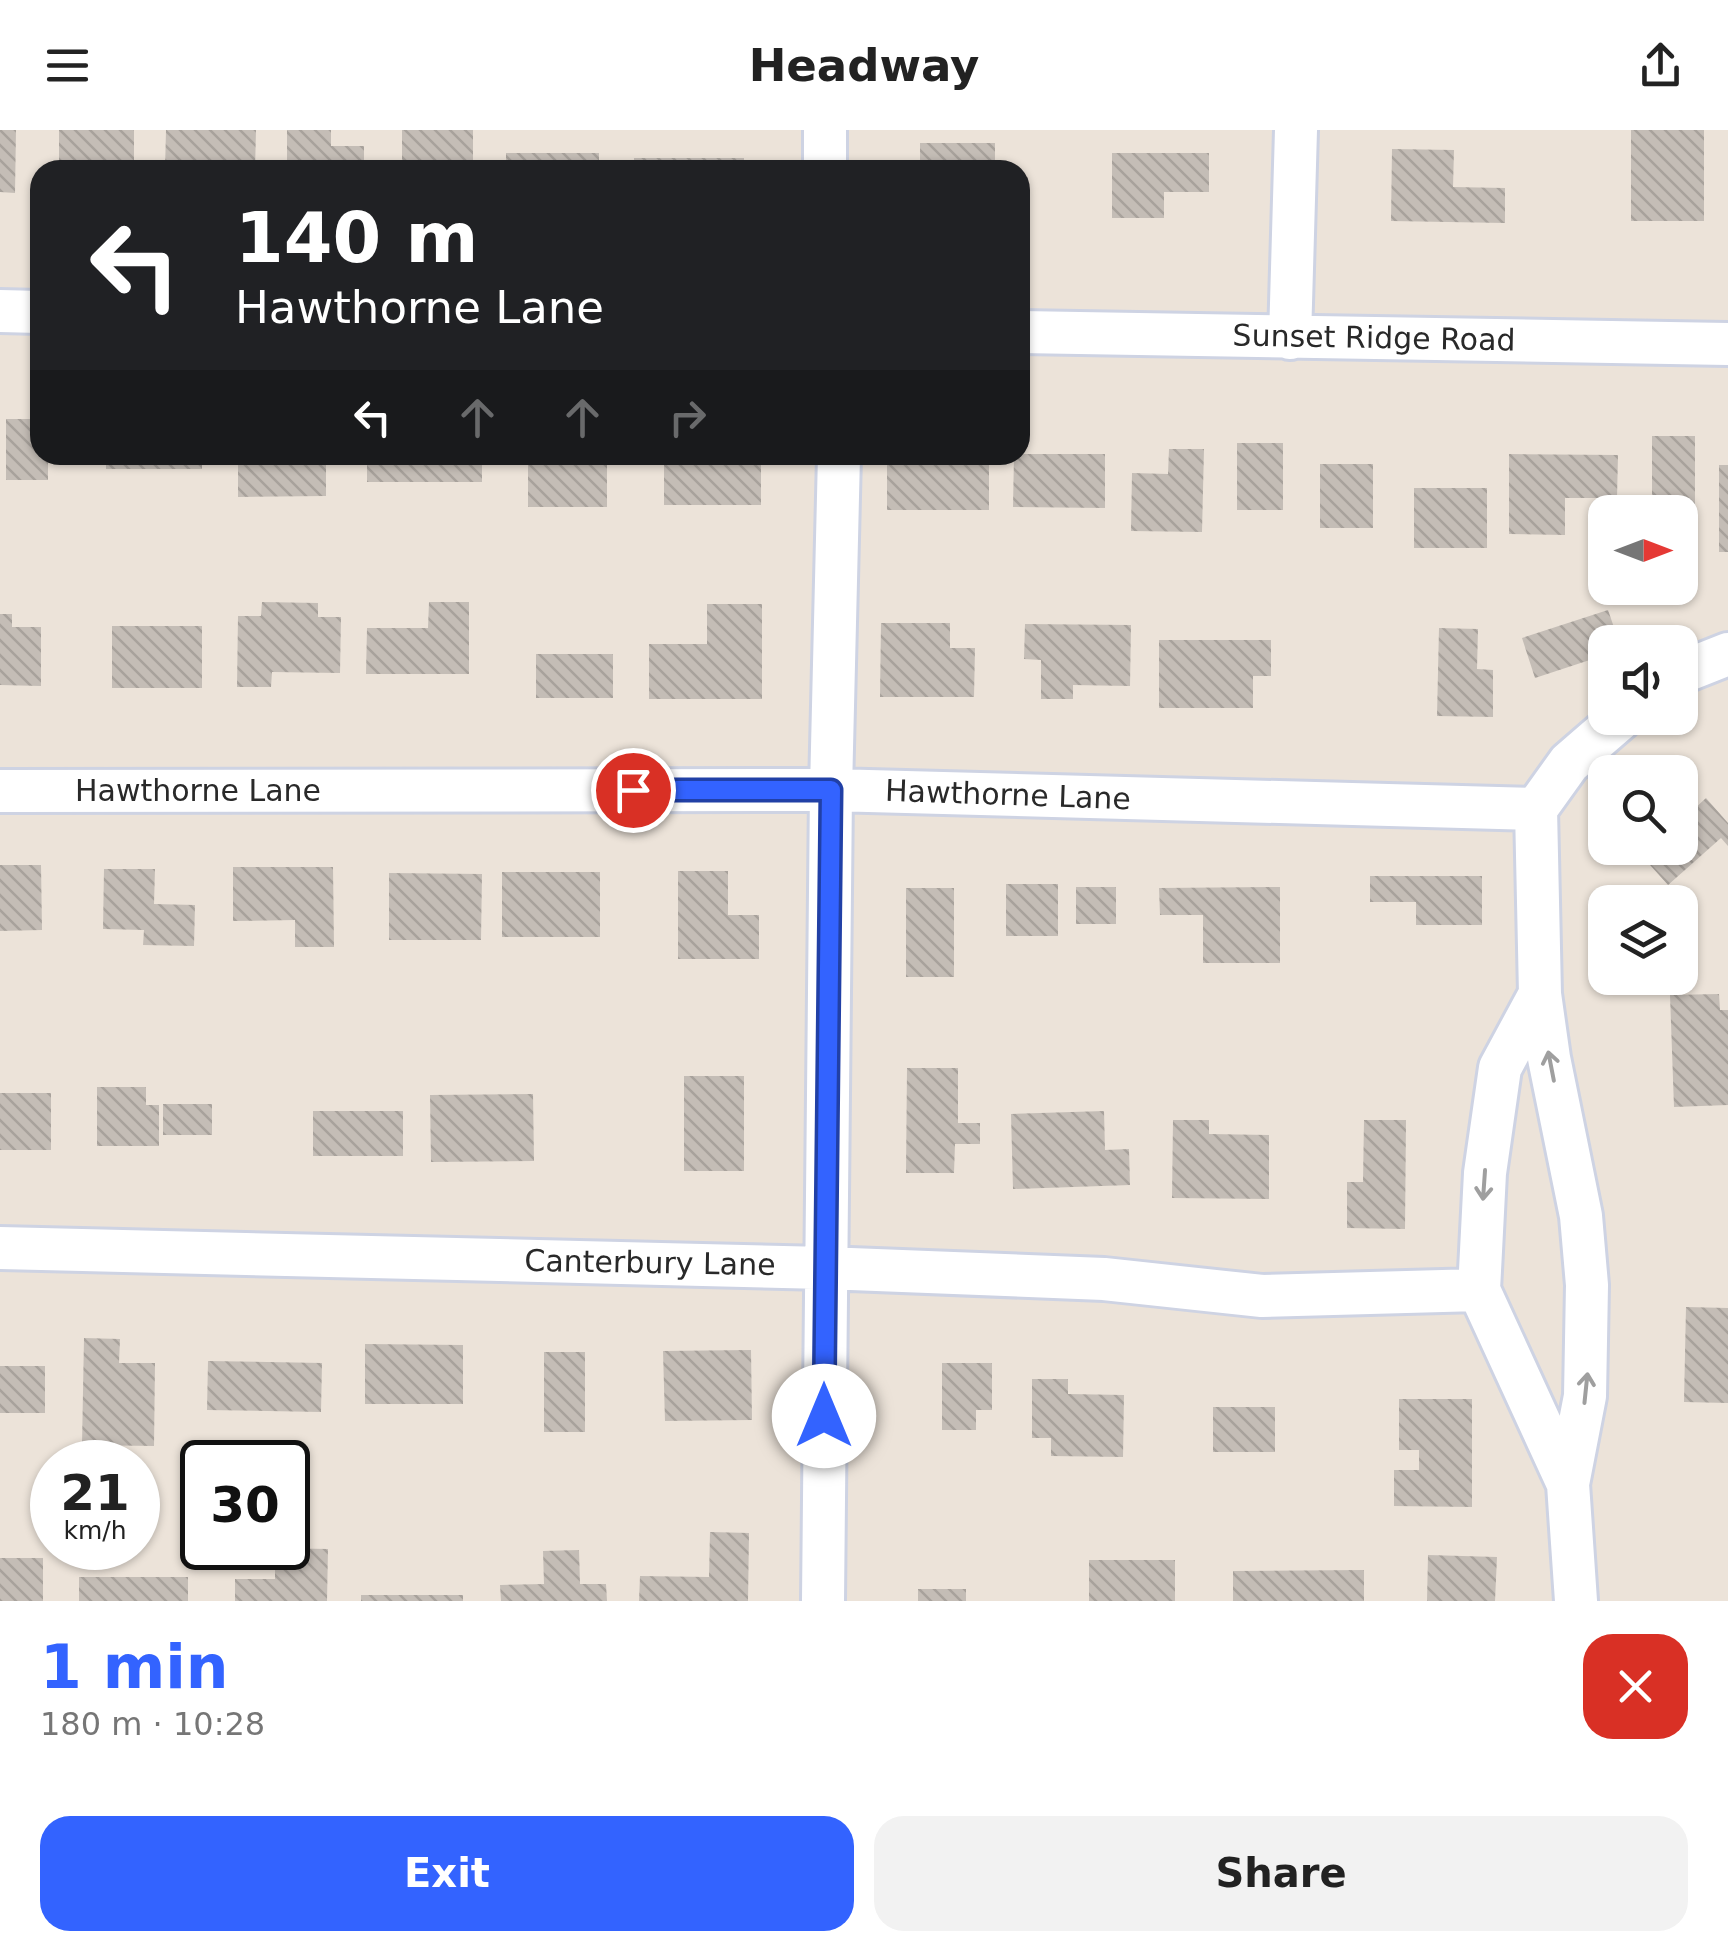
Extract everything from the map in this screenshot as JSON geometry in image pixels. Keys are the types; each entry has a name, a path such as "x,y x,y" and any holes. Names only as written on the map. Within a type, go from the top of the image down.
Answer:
{"street":[{"path":"824,130 825,160"},
{"path":"1290,338 1296,130"},
{"path":"0,312 30,312"},
{"name":"Sunset Ridge Road","path":"1030,332 1728,344"},
{"path":"823,1601 824,1268 839,465"},
{"path":"1698,666 1728,654"},
{"path":"1576,1601 1568,1484 1585,1396 1588,1285 1581,1216 1540,994 1536,809 1569,763 1601,735"},
{"name":"Hawthorne Lane","path":"0,792 831,790 1536,809"},
{"path":"1540,994 1500,1068 1484,1173 1479,1290 1568,1484"},
{"name":"Canterbury Lane","path":"0,1248 824,1268 1104,1279 1262,1296 1479,1290"}],"building":[{"path":"0,130 16,130 15,193 0,192"},
{"path":"59,130 134,130 134,160 59,160"},
{"path":"166,130 256,130 255,160 165,160"},
{"path":"287,130 331,130 331,146 364,146 364,160 287,160"},
{"path":"402,130 473,130 473,160 402,160"},
{"path":"1631,130 1704,130 1704,221 1631,221"},
{"path":"920,143 995,143 995,160 920,160"},
{"path":"1392,149 1454,150 1453,187 1505,188 1505,223 1391,221"},
{"path":"506,153 599,153 599,160 506,160"},
{"path":"1112,153 1209,153 1209,192 1164,192 1164,218 1112,218"},
{"path":"634,158 744,158 744,160"},
{"path":"6,419 30,419 30,465 48,465 48,480 6,480"},
{"path":"1652,436 1695,436 1695,495 1652,495"},
{"path":"1237,443 1283,443 1283,510 1237,510"},
{"path":"1169,449 1204,449 1202,532 1131,531 1132,473 1168,474"},
{"path":"1030,454 1105,454 1105,508 1013,507 1014,465 1030,465"},
{"path":"1509,454 1618,455 1617,495 1565,498 1565,535 1509,534"},
{"path":"1320,464 1373,464 1373,528 1320,528"},
{"path":"106,465 202,465 202,469 106,469"},
{"path":"238,465 326,465 326,496 238,497"},
{"path":"367,465 482,465 482,482 367,482"},
{"path":"528,465 607,465 607,507 528,507"},
{"path":"664,465 761,465 761,505 664,505"},
{"path":"887,465 989,465 989,510 887,510"},
{"path":"1719,465 1728,465 1728,552 1719,552"},
{"path":"1414,488 1487,488 1487,548 1414,548"},
{"path":"262,602 318,603 318,617 341,617 340,673 272,672 271,687 237,687 238,616 261,616"},
{"path":"429,602 469,602 469,674 366,674 367,628 428,628"},
{"path":"707,604 762,604 762,699 649,699 649,644 707,644"},
{"path":"1608,610 1613,625 1588,625 1588,661 1535,678 1522,638"},
{"path":"0,614 12,614 12,627 41,627 41,686 0,685"},
{"path":"881,623 950,623 950,648 975,648 974,697 880,697"},
{"path":"1025,624 1131,625 1130,686 1073,685 1073,699 1041,699 1041,660 1024,659"},
{"path":"112,626 202,626 202,688 112,688"},
{"path":"1439,628 1478,629 1477,669 1493,670 1493,717 1437,716"},
{"path":"1159,640 1271,640 1271,676 1253,676 1253,708 1159,708"},
{"path":"536,654 613,654 613,698 536,698"},
{"path":"1706,798 1728,823 1728,846 1721,838 1698,858 1698,805"},
{"path":"0,865 41,865 42,930 0,931"},
{"path":"1650,865 1691,865 1668,885"},
{"path":"233,867 333,867 334,947 295,947 295,920 233,921"},
{"path":"104,869 155,869 154,904 195,905 194,946 143,945 144,930 103,929"},
{"path":"678,871 728,871 728,915 759,915 759,959 678,959"},
{"path":"502,872 600,872 600,937 502,937"},
{"path":"389,873 482,874 481,940 389,940"},
{"path":"1370,876 1482,876 1482,925 1416,925 1416,902 1370,902"},
{"path":"1006,884 1058,884 1058,936 1006,936"},
{"path":"1076,887 1116,887 1116,924 1076,924"},
{"path":"1280,887 1280,963 1203,963 1203,915 1160,915 1159,888"},
{"path":"906,888 954,888 954,977 906,977"},
{"path":"1719,994 1720,1010 1728,1010 1728,1105 1674,1107 1670,995"},
{"path":"907,1068 958,1068 958,1123 980,1123 980,1144 955,1144 954,1173 906,1173"},
{"path":"684,1076 744,1076 744,1171 684,1171"},
{"path":"97,1087 146,1087 146,1105 159,1105 159,1146 97,1146"},
{"path":"0,1093 51,1093 51,1150 0,1150"},
{"path":"533,1094 534,1161 431,1162 430,1095"},
{"path":"163,1104 212,1104 212,1135 163,1135"},
{"path":"313,1111 403,1111 403,1156 313,1156"},
{"path":"1104,1111 1105,1150 1129,1149 1130,1185 1013,1189 1011,1114"},
{"path":"1173,1120 1209,1120 1209,1134 1269,1135 1269,1199 1172,1198"},
{"path":"1364,1120 1406,1120 1405,1229 1347,1228 1347,1182 1363,1182"},
{"path":"1686,1307 1728,1308 1728,1403 1684,1402"},
{"path":"84,1338 120,1339 119,1363 155,1363 154,1440 82,1440"},
{"path":"365,1344 463,1345 463,1404 365,1404"},
{"path":"751,1350 752,1420 665,1421 663,1351"},
{"path":"544,1352 585,1352 585,1432 544,1432"},
{"path":"208,1361 322,1363 321,1412 207,1410"},
{"path":"942,1363 992,1363 992,1410 976,1410 976,1430 942,1430"},
{"path":"0,1366 45,1366 45,1413 0,1413"},
{"path":"1032,1379 1068,1379 1068,1394 1124,1395 1123,1457 1051,1456 1051,1438 1032,1438"},
{"path":"1399,1399 1472,1399 1472,1507 1394,1506 1394,1470 1419,1470 1419,1450 1399,1450"},
{"path":"1213,1407 1275,1407 1275,1452 1213,1452"},
{"path":"710,1532 749,1533 748,1601 639,1601 640,1576 709,1577"},
{"path":"310,1549 328,1549 327,1601 235,1601 235,1579 275,1579 275,1570 310,1570"},
{"path":"579,1550 580,1584 606,1584 607,1601 501,1601 500,1585 544,1584 543,1551"},
{"path":"1428,1555 1497,1557 1495,1601 1427,1601"},
{"path":"0,1558 30,1558 30,1570 43,1570 43,1601 0,1601"},
{"path":"1089,1560 1175,1560 1175,1601 1089,1601"},
{"path":"1364,1570 1364,1601 1233,1601 1233,1571"},
{"path":"79,1577 188,1577 188,1601 79,1601"},
{"path":"918,1589 966,1589 966,1601 918,1601"},
{"path":"361,1595 463,1595 463,1601 361,1601"}],"route":[{"path":"633,790 831,790 824,1416"}]}
